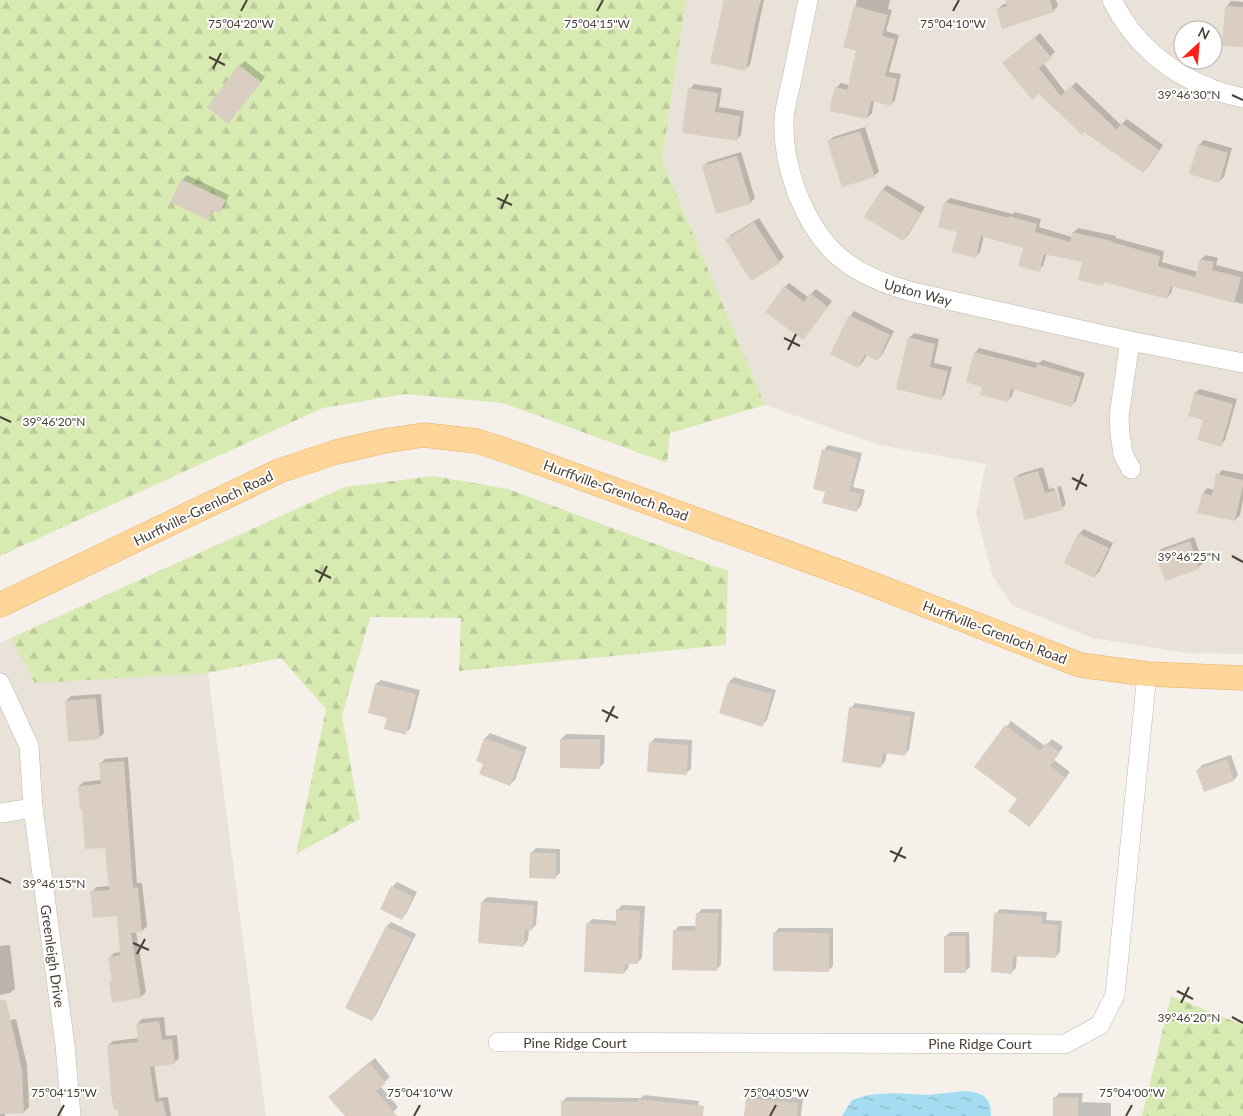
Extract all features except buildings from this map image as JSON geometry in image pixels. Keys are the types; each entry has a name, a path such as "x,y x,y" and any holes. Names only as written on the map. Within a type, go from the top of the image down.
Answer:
{"main road":[{"name":"Hurffville-Grenloch Road","path":"0,605 279,471 336,452 384,441 424,435 477,441 513,453 859,579 1080,665 1147,674 1243,678"}],"street":[{"name":"Upton Way","path":"808,0 784,119 786,148 790,173 809,220 822,240 838,257 855,269 890,286 1130,341 1243,363"},
{"path":"1112,0 1120,16 1136,37 1156,57 1181,75 1210,89 1243,98"},
{"path":"1130,341 1119,416 1123,454 1131,469"},
{"name":"Pine Ridge Court","path":"498,1042 1065,1044 1100,1025 1115,995 1147,674"},
{"name":"Greenleigh Drive","path":"0,683 29,746 33,808 65,1045 71,1116"},
{"path":"0,813 33,808"}],"shaded area":[{"path":"686,0 1243,0 1243,654 1187,653 1092,638 1012,605 993,577 976,514 986,464 880,445 765,405 662,160"},
{"path":"11,638 35,682 208,673 266,1116 0,1116 0,643"}],"green space":[{"path":"0,0 686,0 662,160 765,405 670,433 667,463 503,403 405,394 323,408 0,556"},
{"path":"433,476 508,489 728,571 726,645 459,671 461,618 370,617 342,716 360,819 296,854 326,709 281,658 208,673 35,683 11,638 345,487"},
{"path":"1171,996 1243,1025 1243,1116 1142,1116"}],"water":[{"path":"965,1091 977,1093 985,1097 990,1104 991,1116 842,1116 852,1100 868,1095 893,1093 927,1095"}]}
